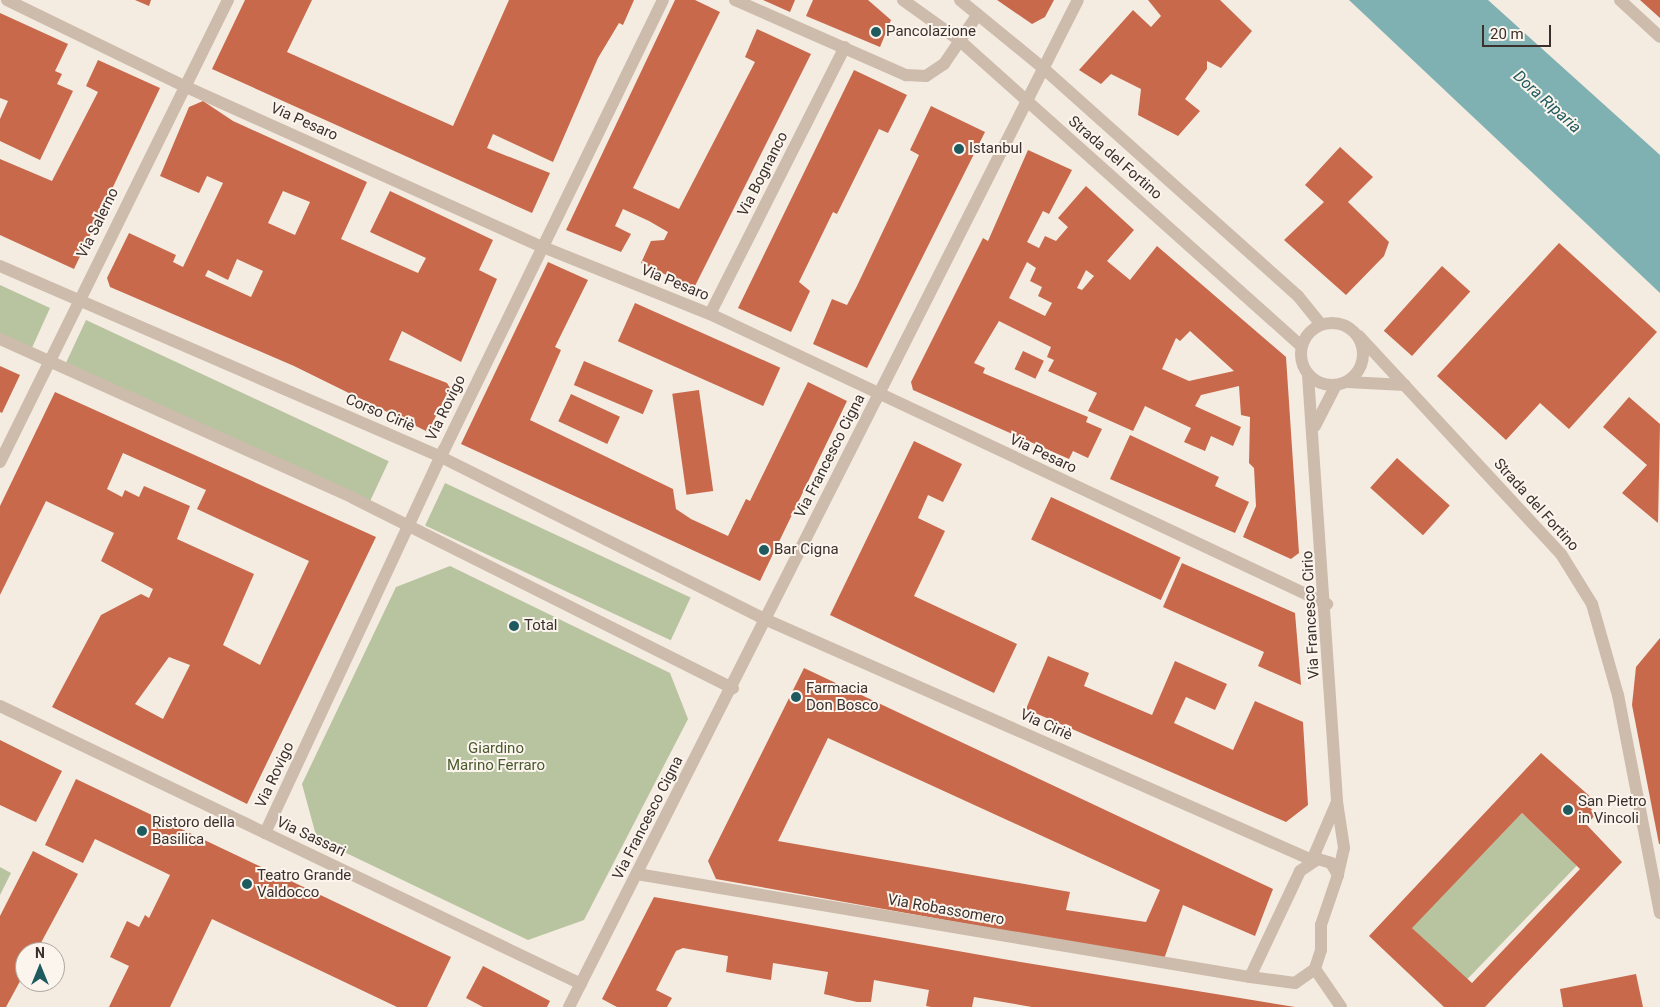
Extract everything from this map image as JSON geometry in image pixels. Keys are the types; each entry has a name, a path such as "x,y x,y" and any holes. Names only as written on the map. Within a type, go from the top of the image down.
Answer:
{"street":[{"name":"Via Pesaro","path":"7,0 184,86 543,247 710,314 879,396 1327,604"},
{"name":"Via Salerno","path":"0,462 228,0"},
{"name":"Via Rovigo","path":"265,833 410,526 441,456 663,0"},
{"path":"735,0 906,75 926,76 944,64 978,14"},
{"name":"Strada del Fortino","path":"903,0 959,40 1026,102 1301,346"},
{"name":"Strada del Fortino","path":"960,0 1043,68 1298,296 1321,324"},
{"name":"Via Francesco Cigna","path":"569,1007 733,688 1078,0"},
{"path":"1620,0 1660,37"},
{"name":"Via Bognanco","path":"710,314 845,48"},
{"name":"Corso Ciriè","path":"0,266 441,456 766,620"},
{"path":"1315,426 1341,383 1361,366 1359,336 1342,324 1321,324 1301,346 1308,374 1341,383 1405,385"},
{"name":"Strada del Fortino","path":"1359,336 1561,554 1592,604 1618,695 1660,913"},
{"path":"0,339 50,360 410,526 733,688"},
{"name":"Via Francesco Cirio","path":"1308,374 1315,426 1327,604 1337,802 1344,848 1338,875 1321,925 1321,950 1315,969"},
{"name":"Via Ciriè","path":"766,620 1312,860 1331,863 1338,875"},
{"name":"Via Sassari","path":"0,706 581,984"},
{"name":"Via Francesco Cirio","path":"1250,977 1300,871 1312,860 1337,802"},
{"name":"Via Robassomero","path":"637,874 1250,977 1295,983 1315,969"},
{"path":"1315,969 1341,1007"}],"green space":[{"path":"0,285 50,308 31,350 0,336"},
{"path":"86,320 389,461 369,504 66,363"},
{"path":"445,483 691,598 671,640 425,526"},
{"name":"Giardino Marino Ferraro","path":"450,566 670,673 688,719 584,920 528,940 317,839 302,784 396,587"},
{"path":"1522,813 1577,866 1466,980 1412,927"},
{"path":"0,867 11,873 0,895"}],"water":[{"name":"Dora Riparia","path":"1349,0 1488,0 1660,155 1660,293"}],"building":[{"path":"135,0 151,0 149,6"},
{"path":"245,0 312,0 287,52 453,126 509,0 634,0 623,25 619,23 598,58 553,162 493,134 487,148 550,173 532,213 212,69"},
{"path":"675,0 695,0 720,12 633,188 679,209 755,62 745,57 757,29 811,54 694,288 641,263 651,241 664,240 668,232 623,209 615,226 631,234 621,252 566,230"},
{"path":"763,0 795,0 790,12"},
{"path":"813,0 868,0 891,20 880,47 806,16"},
{"path":"997,0 1054,0 1045,17 1032,24"},
{"path":"1148,0 1220,0 1252,31 1221,68 1207,61 1207,69 1185,99 1200,111 1178,136 1138,115 1141,89 1111,74 1101,84 1079,70 1133,10 1151,27 1161,16"},
{"path":"1640,0 1660,0 1660,18"},
{"path":"0,13 68,44 55,71 62,74 57,84 73,91 40,160 0,141 0,119 8,101 0,98"},
{"path":"98,60 160,88 74,269 0,235 0,159 52,181 98,92 86,86"},
{"path":"854,70 907,95 888,133 879,129 837,214 833,212 799,282 810,291 791,332 738,308"},
{"path":"203,101 233,121 367,182 341,239 418,273 426,258 370,232 390,191 493,240 479,270 497,279 461,362 402,331 389,360 447,383 450,388 428,432 294,366 110,287 107,278 129,233 176,255 173,262 183,267 223,183 207,176 199,193 160,176 189,107","holes":["283,191 310,202 295,235 268,223","237,259 263,271 251,297 205,276 208,270 228,280"]},
{"path":"931,106 985,132 867,368 813,344 832,299 847,305 857,286 919,155 910,150"},
{"path":"1340,147 1373,177 1348,202 1389,242 1384,256 1346,295 1284,240 1324,202 1305,185"},
{"path":"1028,150 1072,170 1049,214 1043,211 1027,242 1039,248 1045,236 1056,241 1068,227 1058,218 1086,186 1134,230 1107,261 1130,280 1157,246 1286,357 1299,553 1291,559 1243,537 1256,506 1254,468 1249,463 1250,417 1241,415 1239,386 1201,395 1195,406 1241,427 1233,446 1211,436 1205,451 1184,442 1191,428 1145,406 1133,431 1088,411 1097,393 1048,371 1054,360 1047,357 1051,347 999,321 974,363 985,368 983,373 1088,417 1086,422 1102,429 1088,458 1073,451 1069,459 913,390 911,382 983,238 988,241","holes":["1027,262 1036,268 1030,281 1042,287 1038,296 1052,303 1045,316 1009,298","1086,270 1094,276 1082,290 1077,288","1190,331 1234,371 1189,381 1162,369 1176,338 1180,341"]},
{"path":"1559,243 1657,332 1569,429 1540,403 1506,440 1437,376"},
{"path":"548,262 588,280 555,347 561,350 530,420 673,489 676,509 691,519 728,536 746,499 750,501 808,382 847,401 760,581 461,444"},
{"path":"1442,266 1470,291 1412,356 1384,331"},
{"path":"635,303 780,368 763,406 618,341"},
{"path":"1023,351 1044,361 1035,379 1015,369"},
{"path":"584,361 653,390 643,414 574,385"},
{"path":"0,366 20,375 2,413 0,412"},
{"path":"699,390 713,491 686,495 672,394"},
{"path":"55,392 376,537 247,804 52,707 101,615 141,594 149,598 153,589 101,561 114,533 46,501 0,595 0,506","holes":["123,453 206,490 197,509 309,561 260,665 223,645 254,574 177,539 190,506 144,486 139,497 125,490 122,497 107,489","169,657 190,665 163,719 135,704"]},
{"path":"571,394 620,417 607,444 558,421"},
{"path":"1629,397 1660,424 1658,523 1622,493 1647,465 1603,427"},
{"path":"1130,435 1219,477 1215,486 1249,502 1235,533 1110,479"},
{"path":"914,441 962,464 943,502 928,495 918,518 945,531 914,596 1017,644 994,693 830,615"},
{"path":"1397,458 1450,506 1423,535 1370,488"},
{"path":"1051,497 1181,557 1161,600 1031,540"},
{"path":"1182,563 1295,613 1301,685 1258,666 1264,652 1163,607"},
{"path":"1660,638 1659,844 1632,705 1636,667"},
{"path":"1048,656 1089,673 1084,686 1152,715 1175,661 1227,684 1215,710 1186,697 1174,723 1233,750 1255,701 1303,722 1308,805 1286,822 1026,709"},
{"path":"804,668 1273,889 1255,936 1183,905 1164,959 716,879 708,861","holes":["828,738 1160,890 1146,922 1066,910 1070,892 778,841"]},
{"path":"0,740 62,771 36,822 0,805"},
{"path":"1541,753 1594,800 1588,806 1597,814 1586,824 1622,862 1485,1007 1444,1007 1369,936","holes":["1522,813 1580,869 1472,983 1412,928"]},
{"path":"76,779 451,957 427,1007 397,1007 212,919 170,1007 109,1007 129,966 110,957 127,921 139,927 145,915 149,918 170,875 95,839 83,863 45,845"},
{"path":"33,851 78,874 41,942 15,942 15,990 6,1007 0,1007 0,916"},
{"path":"654,897 1003,959 1295,1007 1032,1007 974,997 972,1007 931,1007 926,1006 929,990 874,980 871,1002 857,1002 824,994 828,972 773,963 771,980 726,972 728,956 683,948 676,951 656,990 672,998 667,1007 617,1007 602,999"},
{"path":"483,966 550,1001 547,1007 483,1007 466,998"},
{"path":"1636,974 1643,1007 1563,1007 1560,989"}],"place":[{"name":"Pancolazione","path":"876,32"},
{"name":"Istanbul","path":"959,149"},
{"name":"Bar Cigna","path":"764,550"},
{"name":"Total","path":"514,626"},
{"name":"Farmacia Don Bosco","path":"796,697"},
{"name":"San Pietro in Vincoli","path":"1568,810"},
{"name":"Ristoro della Basilica","path":"142,831"},
{"name":"Teatro Grande Valdocco","path":"247,884"}]}
